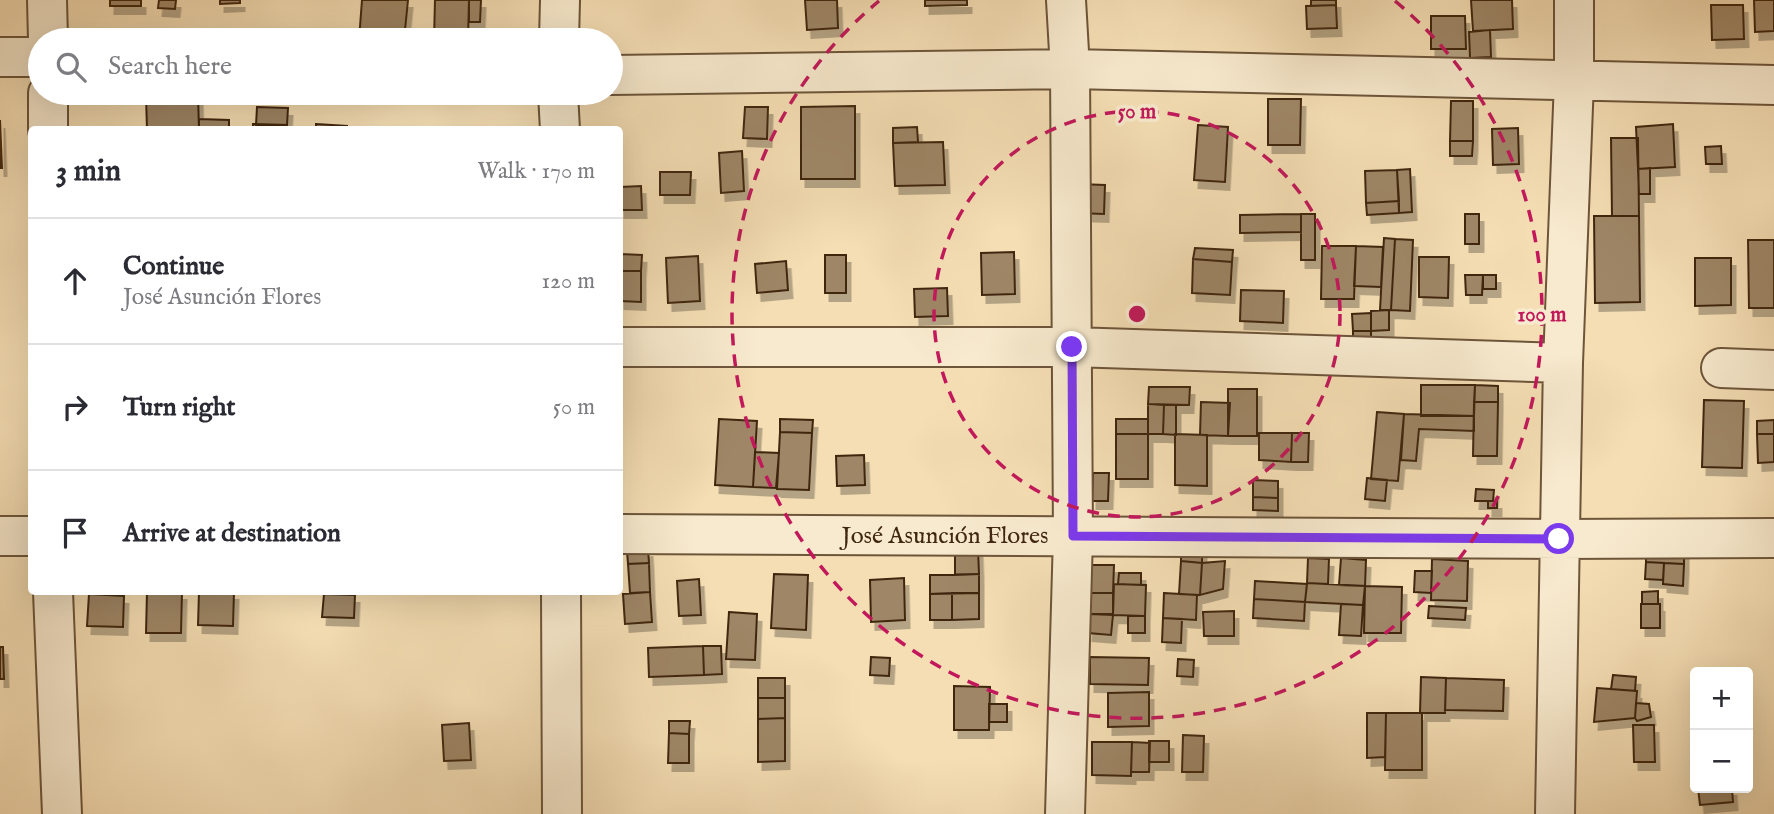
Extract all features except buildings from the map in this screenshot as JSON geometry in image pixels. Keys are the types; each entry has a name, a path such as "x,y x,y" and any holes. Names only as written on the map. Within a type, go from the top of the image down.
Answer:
{"street":[{"path":"47,0 48,28"},
{"path":"559,28 560,0"},
{"path":"1065,814 1073,536 1070,69 1066,0"},
{"path":"1555,814 1563,363 1574,81 1574,0"},
{"path":"0,57 28,57"},
{"path":"623,75 1070,69 1774,85"},
{"path":"48,105 48,126"},
{"path":"559,105 560,126"},
{"path":"623,346 1072,347 1563,363"},
{"path":"1721,369 1774,370"},
{"name":"José Asunción Flores","path":"623,534 1774,538"},
{"path":"0,536 28,536"},
{"path":"53,595 62,814"},
{"path":"561,595 562,814"}],"route":[{"path":"1072,347 1073,536 1559,539"}]}
